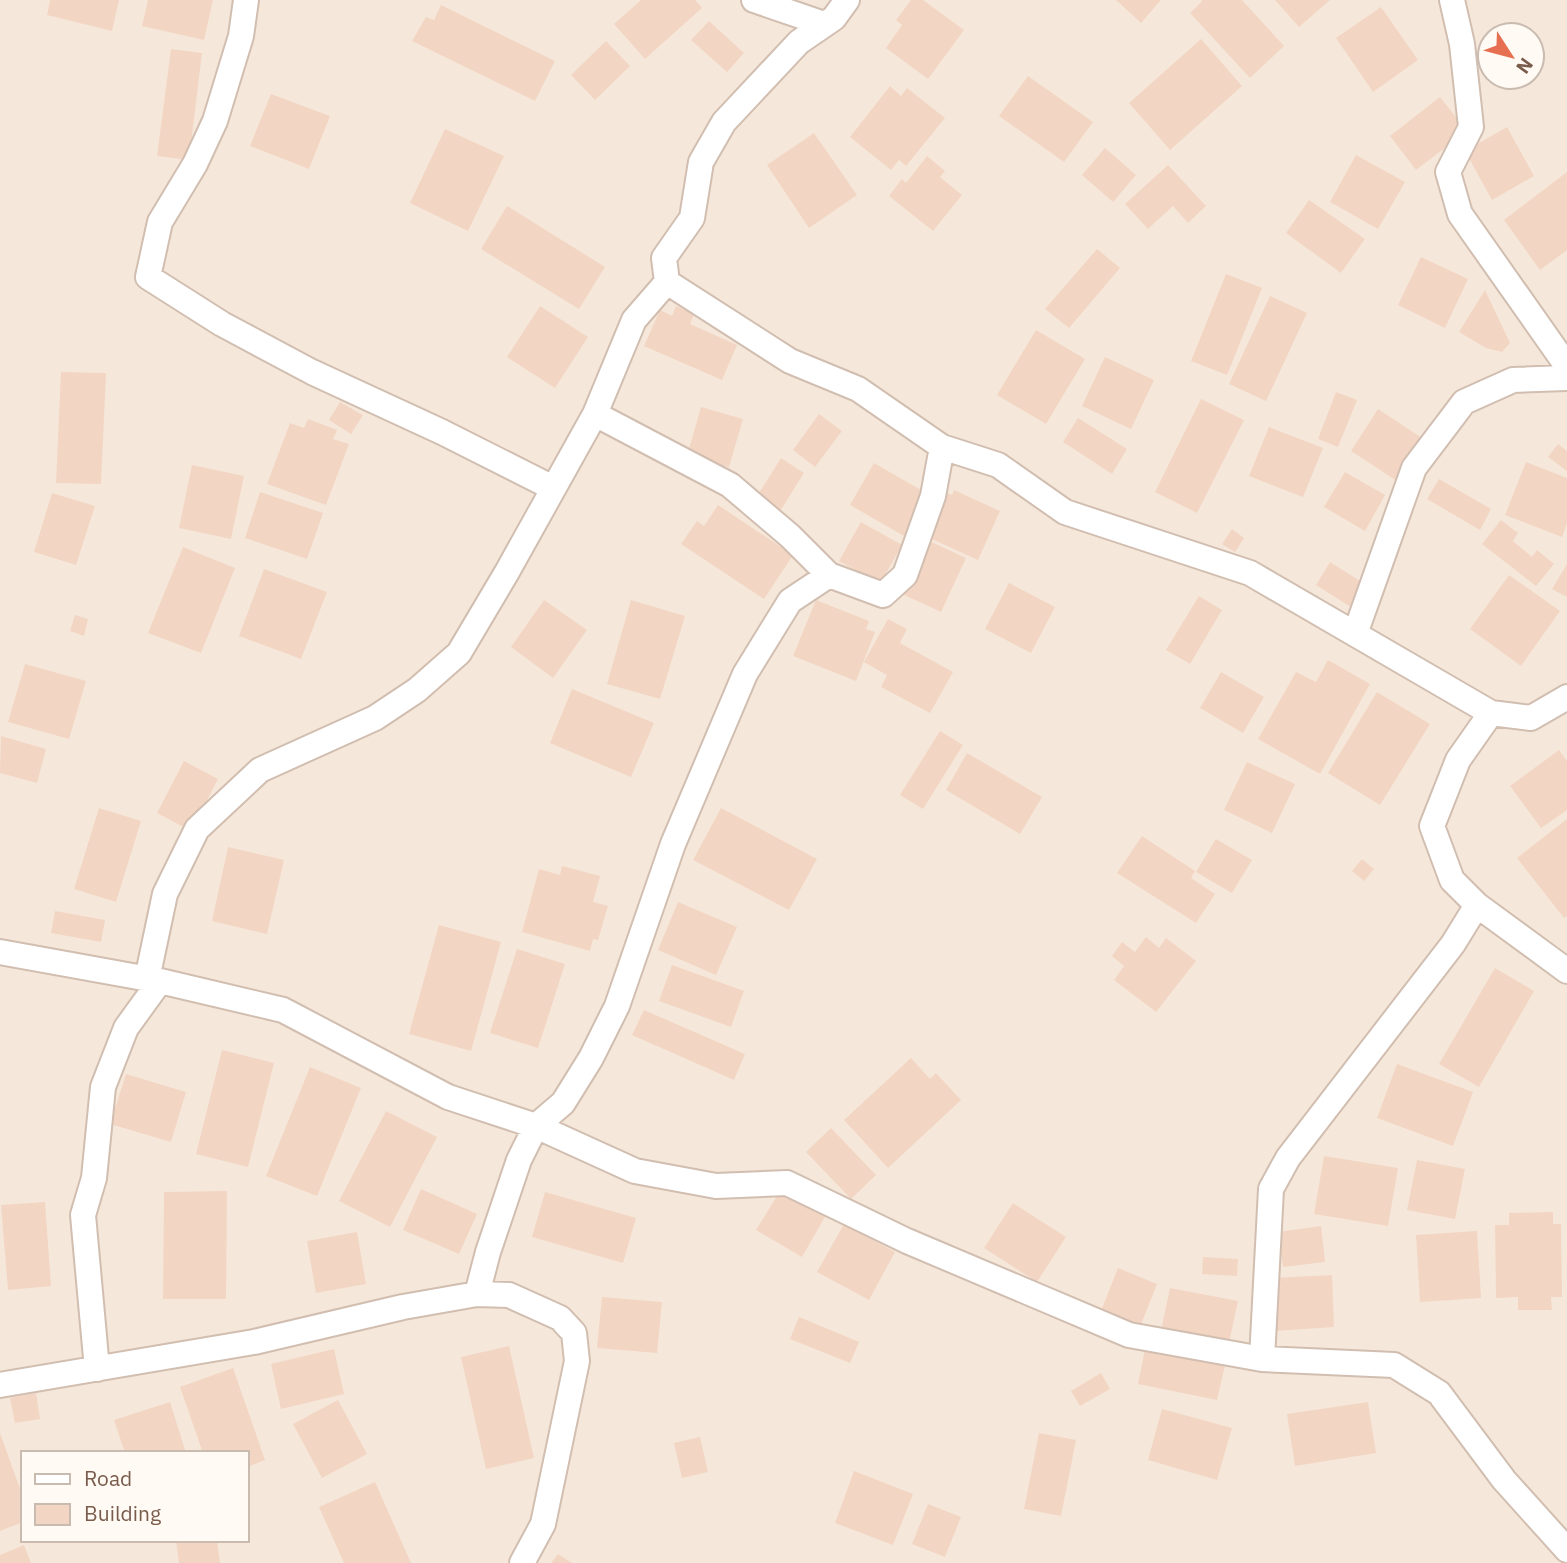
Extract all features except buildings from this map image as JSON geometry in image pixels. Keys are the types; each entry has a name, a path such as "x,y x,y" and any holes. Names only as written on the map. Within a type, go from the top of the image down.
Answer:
{"street":[{"path":"246,0 241,36 215,121 195,164 160,222 148,277 222,324 312,372 442,432 553,488"},
{"path":"754,0 824,24"},
{"path":"97,1369 83,1215 94,1178 103,1087 126,1028 153,980 165,894 197,829 260,770 375,718 417,690 459,653 594,414 634,320 667,282 664,258 692,218 701,162 724,122 799,42 834,18 848,0"},
{"path":"1452,0 1462,44 1471,127 1448,172 1460,214 1567,366"},
{"path":"667,282 790,361 858,389 942,447 998,465 1065,512 1250,573 1491,713 1531,718 1567,697"},
{"path":"1355,634 1414,468 1464,402 1513,380 1567,378"},
{"path":"594,414 730,485 790,536 830,575 883,595 905,575 933,496 942,447"},
{"path":"477,1294 519,1160 536,1126 563,1104 591,1058 617,1006 673,844 745,674 790,601 830,575"},
{"path":"1491,713 1458,760 1432,826 1452,880 1477,905 1567,971"},
{"path":"1262,1359 1271,1189 1289,1158 1452,944 1477,905"},
{"path":"0,952 153,980 283,1010 448,1097 536,1126 635,1171 716,1186 788,1183 907,1241 1129,1335 1262,1359 1394,1365 1439,1393 1504,1480 1567,1550"},
{"path":"0,1385 254,1342 402,1307 477,1294 509,1295 560,1318 574,1333 577,1361 544,1524 522,1563"}],"shaded area":[{"path":"0,0 1567,0 1567,1563 0,1563"}]}
